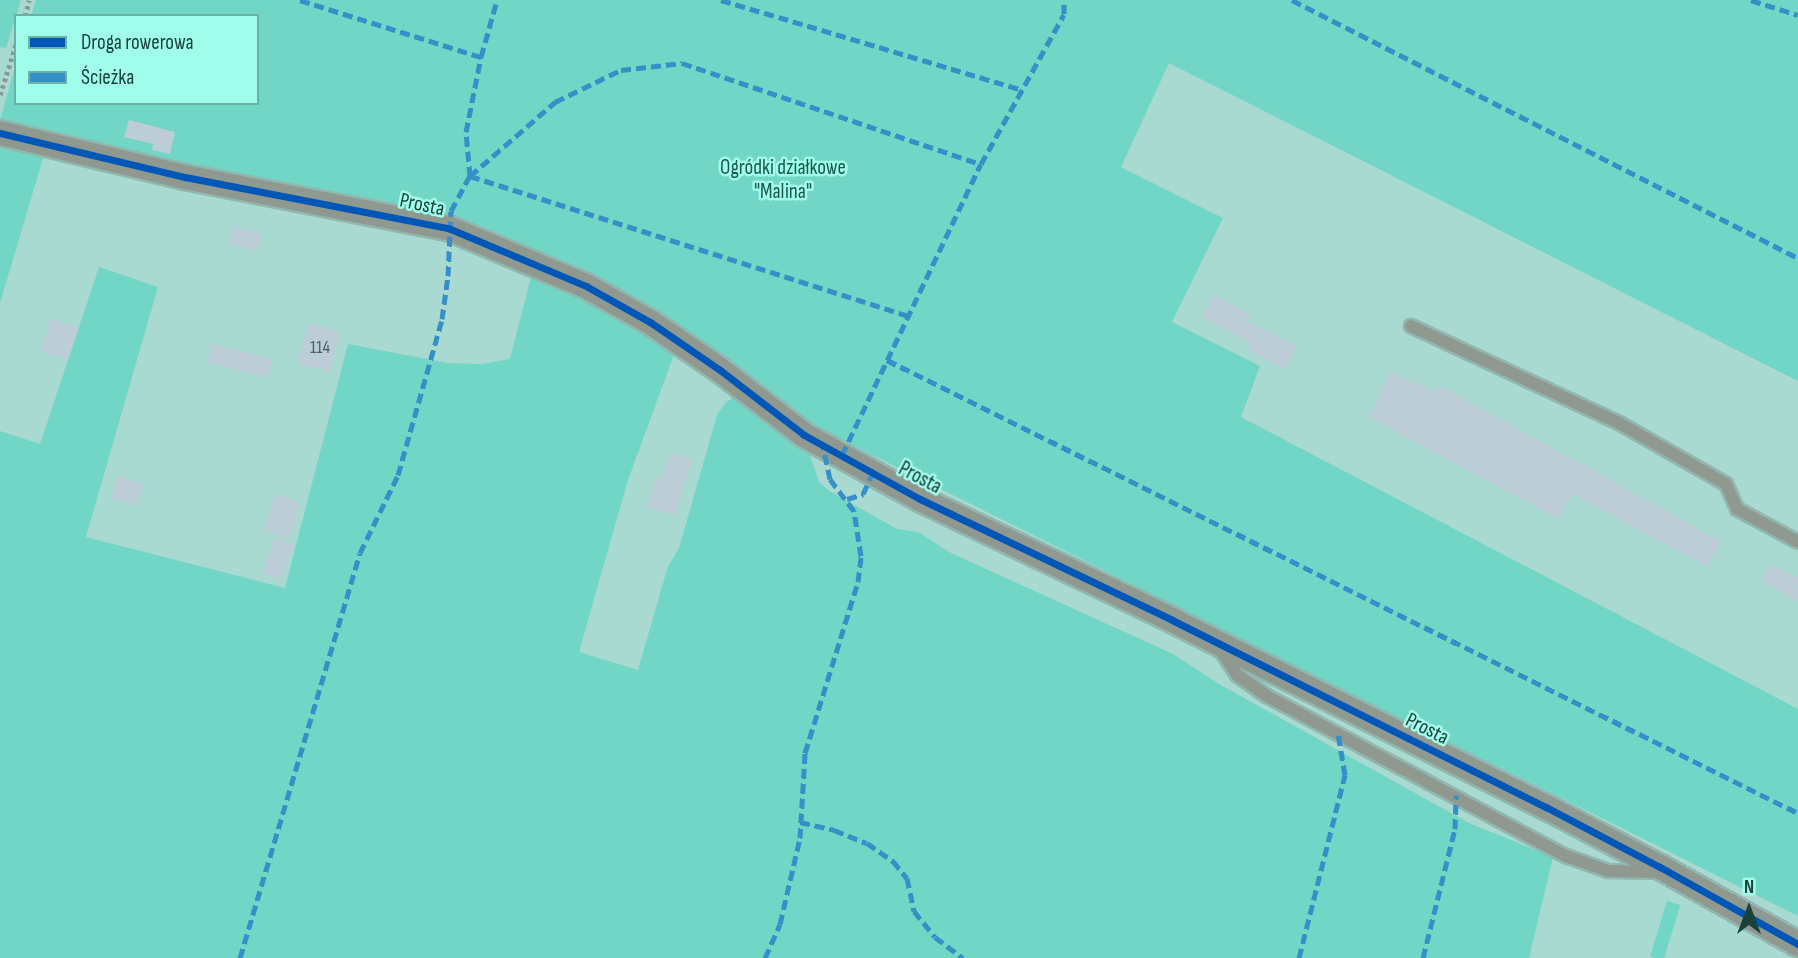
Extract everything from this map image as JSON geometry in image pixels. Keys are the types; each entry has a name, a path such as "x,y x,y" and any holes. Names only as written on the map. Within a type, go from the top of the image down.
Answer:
{"street":[{"name":"Prosta","path":"0,133 185,177 436,226 472,236 586,286 650,322 720,370 812,440 920,499 1215,642 1668,872 1798,944"}],"lane":[{"path":"1411,326 1619,423 1727,484 1737,509 1798,542"},
{"path":"1215,642 1237,675 1267,696 1566,856 1608,870 1668,872"}],"path":[{"path":"0,95 14,50"}],"green space":[{"path":"0,0 21,0 17,14 14,14 6,48 0,47"},
{"name":"Ogródki działkowe \"Malina\"","path":"36,0 1798,0 1798,381 1169,63 1121,167 1223,218 1172,322 1260,366 1241,417 1798,709 1798,916 812,425 666,319 583,271 508,239 449,221 202,169 0,120 14,71 14,105 259,105 259,14 32,14"},
{"path":"0,145 44,155 0,303"},
{"path":"99,267 158,287 86,537 285,588 348,344 448,363 482,364 510,359 533,269 644,330 675,352 628,480 579,652 638,670 668,566 679,548 717,415 726,402 738,395 808,449 819,482 828,490 897,529 918,532 951,553 1173,654 1219,684 1469,823 1553,857 1529,958 0,958 0,431 40,444"},
{"path":"1667,901 1680,905 1664,958 1650,956"}],"building":[{"path":"129,120 175,132 170,154 152,150 153,144 124,137"},
{"path":"233,226 262,234 257,251 228,243"},
{"path":"1214,295 1251,314 1247,321 1297,346 1285,369 1248,350 1251,343 1202,318"},
{"path":"51,319 79,328 68,359 41,350"},
{"path":"309,323 341,332 329,372 297,363"},
{"path":"212,344 273,359 269,378 207,362"},
{"path":"1391,371 1435,392 1439,385 1721,541 1707,566 1572,494 1559,519 1369,417"},
{"path":"670,453 692,459 675,515 647,507 656,477 662,479"},
{"path":"118,476 144,484 137,506 111,498"},
{"path":"275,494 301,502 290,538 264,530"},
{"path":"275,537 294,544 281,580 262,573"},
{"path":"1771,563 1798,578 1798,601 1761,581"}],"marked path":[{"path":"300,0 481,57"},
{"path":"240,958 360,553 398,475 442,319 448,276 451,211 470,176 466,132 481,57 497,0"},
{"path":"721,0 1022,90"},
{"path":"842,455 981,164 1064,14 1064,0"},
{"path":"1292,0 1798,258"},
{"path":"1751,0 1798,15"},
{"path":"470,176 555,102 621,70 682,63 981,164"},
{"path":"470,176 909,316"},
{"path":"887,360 1798,813"},
{"path":"765,958 780,924 800,838 805,753 858,582 861,556 854,511 830,479 823,446"},
{"path":"847,499 863,494 873,473"},
{"path":"1299,958 1345,775 1338,733"},
{"path":"1423,958 1455,829 1456,795"},
{"path":"800,822 834,830 867,843 893,861 907,878 914,911 935,937 963,958"}],"cycle path":[{"path":"0,133 185,177 448,228 586,286 650,322 720,370 804,435 920,499 1172,620 1546,807 1798,944"}]}
